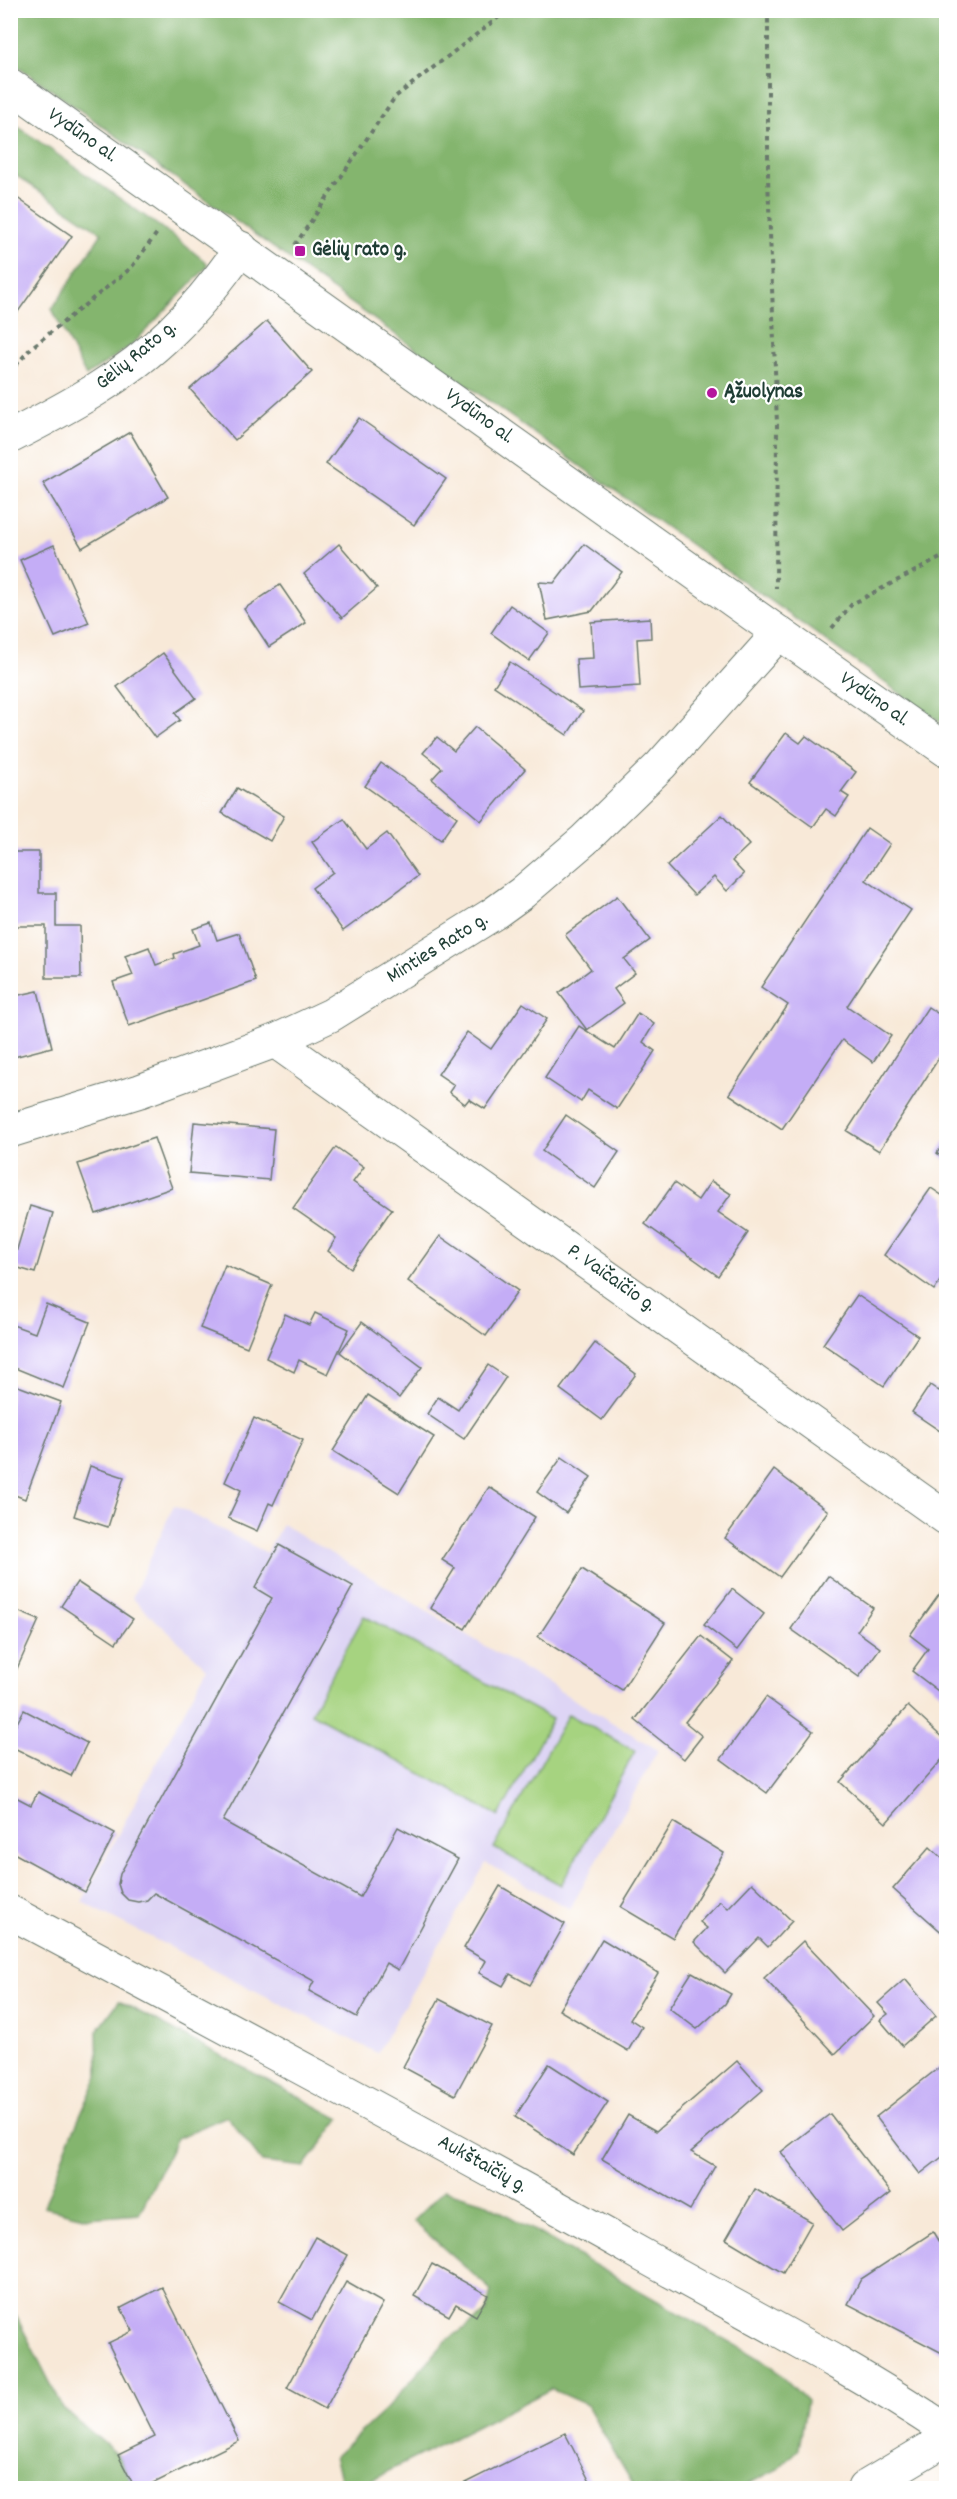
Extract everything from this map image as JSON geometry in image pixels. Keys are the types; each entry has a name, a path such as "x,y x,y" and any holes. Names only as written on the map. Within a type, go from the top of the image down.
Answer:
{"street":[{"name":"Vydūno al.","path":"10,85 946,750"},
{"name":"Gėlių Rato g.","path":"10,437 68,408 125,370 170,333 219,278 241,248"},
{"name":"Minties Rato g.","path":"10,1131 140,1091 275,1041 331,1015 386,982 522,893 584,840 662,765 777,632"},
{"name":"P. Vaičaičio g.","path":"275,1041 946,1518"},
{"name":"Aukštaičių g.","path":"10,1912 462,2154 796,2339 899,2398 946,2430"},
{"path":"864,2488 946,2439"}],"path":[{"path":"276,273 395,98 508,10"},
{"path":"768,10 768,178 777,424 777,632"},
{"path":"10,372 31,348 131,268 179,204"},
{"path":"808,654 852,604 946,555"}],"shaded area":[{"path":"174,1505 267,1553 282,1524 658,1750 570,1909 486,1863 377,2053 82,1902 207,1668 132,1598"}],"green space":[{"name":"Ąžuolynas","path":"11,10 946,11 946,726 11,61"},
{"path":"10,121 176,238 207,263 207,267 132,345 86,376 52,309 102,233 11,172"},
{"path":"364,1616 552,1719 499,1816 311,1713"},
{"path":"568,1714 635,1751 561,1885 494,1848"},
{"path":"119,2001 340,2119 304,2167 262,2162 227,2116 177,2138 139,2214 88,2218 44,2207 67,2145 98,2076 97,2031"},
{"path":"444,2190 484,2202 772,2366 807,2401 799,2448 778,2469 740,2488 635,2488 587,2405 551,2389 355,2488 343,2488 334,2457 386,2409 446,2341 486,2313 491,2290 413,2221"},
{"path":"10,2304 63,2408 118,2455 135,2488 11,2488"}],"building":[{"path":"10,193 72,236 10,323"},
{"path":"267,321 312,372 235,440 190,389"},
{"path":"359,418 446,479 414,525 326,464"},
{"path":"130,432 168,497 82,548 43,483"},
{"path":"339,544 377,588 342,618 304,574"},
{"path":"584,544 622,572 592,611 547,620 539,582 554,583"},
{"path":"54,545 89,623 55,637 20,560"},
{"path":"280,585 306,623 269,647 244,609"},
{"path":"510,605 549,633 529,661 491,633"},
{"path":"650,618 651,638 637,639 640,686 578,690 576,659 593,658 591,622"},
{"path":"163,653 196,698 175,713 180,720 155,738 117,687"},
{"path":"510,662 583,711 567,735 494,686"},
{"path":"475,727 525,769 481,821 432,779 442,768 423,753 437,737 454,751"},
{"path":"786,733 800,743 806,736 856,772 841,792 849,797 836,816 826,809 813,827 750,782"},
{"path":"381,763 457,817 441,840 365,786"},
{"path":"237,788 284,816 270,841 222,813"},
{"path":"722,815 749,845 732,861 744,874 727,891 714,877 694,895 667,866"},
{"path":"344,819 366,849 387,833 418,876 343,931 312,888 333,872 312,842"},
{"path":"867,828 890,844 866,880 911,910 847,1006 891,1036 873,1062 842,1040 782,1129 729,1094 788,1005 761,987"},
{"path":"10,852 39,852 39,893 56,893 56,926 80,926 81,978 46,978 46,926 10,926"},
{"path":"617,896 650,940 624,959 635,973 614,989 624,1003 587,1030 559,993 591,969 565,935"},
{"path":"211,923 217,940 239,933 256,981 129,1026 113,982 133,975 125,956 149,947 156,965 175,958 174,954 199,945 193,929"},
{"path":"38,991 52,1047 10,1058 10,997"},
{"path":"523,1003 547,1019 485,1109 469,1099 465,1104 449,1092 454,1085 438,1074 467,1032 491,1049"},
{"path":"928,1007 946,1019 946,1047 879,1151 847,1131"},
{"path":"638,1013 654,1024 643,1042 655,1051 617,1109 588,1090 581,1102 545,1078 579,1026 615,1049"},
{"path":"566,1115 619,1152 595,1188 542,1151"},
{"path":"194,1122 274,1129 269,1180 189,1173"},
{"path":"154,1138 172,1188 96,1214 78,1164"},
{"path":"946,1140 946,1160 937,1153"},
{"path":"336,1147 364,1167 353,1182 392,1209 351,1268 328,1251 336,1238 293,1208"},
{"path":"711,1181 731,1194 718,1212 748,1233 718,1276 645,1224 674,1183 698,1200"},
{"path":"931,1188 946,1198 946,1272 934,1290 884,1255"},
{"path":"30,1206 53,1213 35,1273 12,1266"},
{"path":"440,1236 518,1291 486,1336 408,1281"},
{"path":"225,1265 272,1285 247,1347 200,1328"},
{"path":"857,1295 918,1336 884,1386 823,1344"},
{"path":"46,1304 90,1322 64,1388 10,1366 10,1324 35,1333"},
{"path":"315,1313 349,1329 328,1374 299,1360 294,1372 266,1358 285,1314 309,1325"},
{"path":"362,1322 422,1367 399,1398 340,1352"},
{"path":"595,1343 636,1374 602,1420 560,1389"},
{"path":"488,1365 506,1377 464,1439 427,1414 438,1397 458,1410"},
{"path":"946,1381 946,1435 912,1412 930,1385 939,1391"},
{"path":"10,1383 61,1402 25,1499 10,1493"},
{"path":"368,1395 434,1437 399,1493 333,1451"},
{"path":"254,1418 303,1440 273,1505 269,1503 257,1531 228,1518 241,1490 225,1482"},
{"path":"562,1457 591,1477 566,1513 537,1492"},
{"path":"90,1466 124,1477 108,1527 74,1516"},
{"path":"774,1470 828,1511 780,1577 725,1538"},
{"path":"489,1487 535,1517 465,1629 430,1608 455,1568 442,1560"},
{"path":"279,1545 353,1586 223,1821 360,1897 398,1827 458,1859 398,1970 386,1963 357,2017 309,1991 314,1981 154,1893 147,1900 138,1902 128,1900 121,1893 118,1884 120,1874 272,1598 255,1588"},
{"path":"582,1569 665,1623 622,1690 538,1637"},
{"path":"828,1576 873,1608 857,1631 880,1648 859,1677 791,1629"},
{"path":"77,1582 133,1619 116,1643 61,1606"},
{"path":"732,1589 764,1614 737,1650 704,1625"},
{"path":"941,1592 946,1596 946,1697 912,1671 928,1649 910,1635"},
{"path":"10,1608 39,1620 10,1684"},
{"path":"701,1636 733,1661 685,1722 702,1736 684,1759 635,1720"},
{"path":"766,1697 813,1731 767,1793 721,1759"},
{"path":"908,1706 946,1741 946,1755 886,1823 840,1782"},
{"path":"24,1710 87,1743 71,1776 10,1746 10,1736"},
{"path":"38,1792 115,1833 85,1892 10,1851 10,1794 31,1805"},
{"path":"673,1822 724,1853 673,1938 621,1907"},
{"path":"930,1847 946,1862 946,1936 893,1889"},
{"path":"752,1883 792,1921 768,1947 759,1938 725,1973 694,1942 707,1928 700,1922 720,1901 728,1908"},
{"path":"500,1886 565,1924 530,1985 510,1974 503,1986 479,1973 486,1961 464,1948"},
{"path":"602,1939 658,1973 630,2019 642,2027 628,2051 559,2010"},
{"path":"803,1941 874,2016 835,2054 764,1978"},
{"path":"692,1972 731,1994 725,2004 697,2029 669,2008"},
{"path":"905,1979 936,2016 902,2046 880,2020 888,2014 878,2003"},
{"path":"439,1999 492,2026 455,2095 403,2067"},
{"path":"737,2061 763,2090 691,2152 715,2166 690,2210 602,2159 628,2115 656,2131"},
{"path":"946,2062 946,2154 920,2174 876,2117"},
{"path":"549,2064 608,2102 573,2155 515,2117"},
{"path":"830,2114 891,2193 842,2231 781,2152"},
{"path":"755,2189 812,2222 783,2273 726,2239"},
{"path":"933,2232 946,2254 946,2355 848,2304 861,2279"},
{"path":"315,2237 348,2255 312,2320 279,2302"},
{"path":"432,2264 488,2295 476,2316 456,2304 449,2316 414,2296"},
{"path":"346,2282 383,2303 325,2409 287,2388"},
{"path":"162,2287 239,2441 144,2488 135,2488 118,2455 155,2437 108,2343 133,2331 121,2308"},
{"path":"565,2433 593,2488 455,2488"}],"place":[{"name":"Gėlių rato g.","path":"300,251"},
{"name":"Ąžuolynas","path":"712,393"}]}
